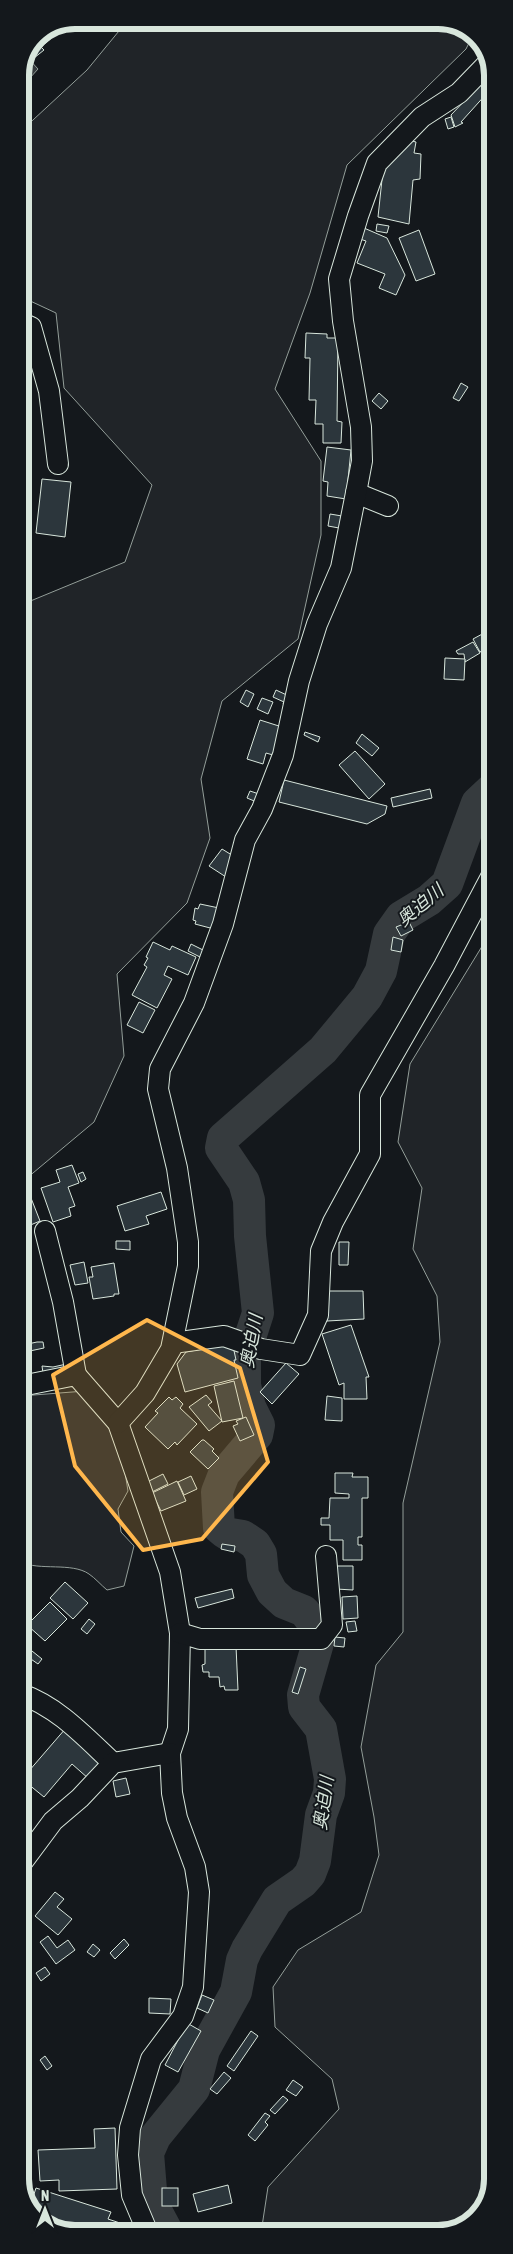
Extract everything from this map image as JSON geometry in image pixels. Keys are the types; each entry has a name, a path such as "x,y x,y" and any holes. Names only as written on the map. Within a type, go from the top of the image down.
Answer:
{"street":[{"path":"118,1423 145,1393 173,1343 188,1266 188,1242 176,1168 158,1089 160,1069 194,1003 223,924 244,840 262,809 283,755 299,681 315,632 341,568 356,494 362,461 361,428 343,321 339,279 358,216 377,163 422,117 459,93 483,67"},
{"path":"29,326 31,327 49,391 58,464"},
{"path":"356,494 388,506"},
{"path":"173,1343 224,1336 261,1349 300,1354 318,1315 321,1251 332,1222 370,1154 370,1095 484,889"},
{"path":"45,1231 62,1302 76,1374 118,1423 170,1572 180,1633 178,1729 170,1753 172,1793 177,1818 195,1867 198,1892 193,1987 183,2016 151,2059 130,2128 128,2155 132,2195 144,2225"},
{"path":"29,1384 76,1374"},
{"path":"180,1633 200,1639 321,1639 332,1625 326,1556"},
{"path":"29,1697 69,1722 114,1763"},
{"path":"29,1854 53,1822 80,1798 114,1763 170,1753"}],"highlighted area":[{"path":"147,1320 240,1368 268,1462 202,1539 143,1550 75,1466 53,1375"}],"shaded area":[{"path":"121,29 442,29 456,32 470,41 466,49 347,165 310,293 275,389 321,461 321,535 298,639 222,701 201,779 210,838 187,903 117,974 124,1056 94,1122 29,1176 29,602 125,562 152,485 64,388 56,313 29,300 29,124 87,70"},
{"path":"31,61 38,69 29,79"},
{"path":"484,943 484,2186 482,2194 473,2210 456,2222 448,2224 262,2225 268,2187 339,2109 332,2079 275,2027 273,1987 298,1950 361,1912 379,1855 361,1747 376,1665 403,1632 403,1503 440,1342 437,1296 413,1249 422,1188 398,1142 410,1064"},
{"path":"85,1391 98,1402 122,1454 128,1491 118,1509 121,1532 134,1546 124,1586 107,1590 82,1570 29,1565 29,1395"}],"building":[{"path":"59,32 41,47 44,50 34,58 32,56 36,49 42,42"},
{"path":"484,80 484,96 461,122 463,123 455,127 451,115"},
{"path":"451,117 454,127 448,129 445,119"},
{"path":"412,141 416,142 414,153 421,154 420,179 413,180 409,224 378,217 383,170"},
{"path":"377,224 389,226 387,233 376,231"},
{"path":"364,228 387,238 405,275 396,295 379,288 385,274 357,263 366,241 360,239"},
{"path":"419,230 435,274 416,281 399,238"},
{"path":"306,333 327,334 327,338 338,338 337,421 342,422 341,443 323,443 323,424 315,424 316,400 309,400 310,358 305,358"},
{"path":"461,383 468,387 459,401 453,398"},
{"path":"379,393 388,401 381,409 372,401"},
{"path":"327,447 351,450 346,499 327,496 328,482 323,481"},
{"path":"42,479 71,482 65,537 36,533"},
{"path":"330,514 342,516 339,528 328,526"},
{"path":"484,633 484,650 480,652 473,639"},
{"path":"473,642 480,653 465,662 464,654 458,654 456,651"},
{"path":"445,658 465,659 464,680 444,679"},
{"path":"246,690 254,694 248,707 240,702"},
{"path":"276,690 293,698 290,707 273,697"},
{"path":"262,698 273,702 268,714 257,709"},
{"path":"260,720 282,727 273,755 266,753 263,764 247,759"},
{"path":"305,732 320,737 318,742 304,735"},
{"path":"362,734 379,748 372,756 356,743"},
{"path":"355,751 385,784 369,799 339,765"},
{"path":"284,780 387,806 385,814 367,824 279,802"},
{"path":"430,789 432,798 393,807 391,798"},
{"path":"250,791 262,795 259,803 247,798"},
{"path":"222,849 235,857 226,877 209,866"},
{"path":"200,904 219,908 214,929 195,924 196,921 193,920 195,908 198,909"},
{"path":"409,922 413,930 401,936 396,927"},
{"path":"393,937 403,940 401,952 391,950"},
{"path":"153,942 170,950 172,946 196,957 188,975 168,966 164,975 172,979 157,1008 132,995 147,967 144,965"},
{"path":"191,944 203,950 200,957 188,951"},
{"path":"139,1002 155,1010 143,1033 127,1025"},
{"path":"72,1165 79,1183 68,1187 75,1206 69,1208 71,1216 53,1222 41,1188 60,1182 56,1170"},
{"path":"83,1172 86,1179 81,1182 78,1174"},
{"path":"161,1192 167,1209 146,1216 149,1224 125,1231 117,1206"},
{"path":"31,1198 40,1221 29,1226 29,1200"},
{"path":"116,1241 130,1241 130,1250 116,1249"},
{"path":"339,1242 349,1242 348,1265 339,1265"},
{"path":"84,1262 88,1283 75,1285 70,1265"},
{"path":"114,1263 119,1294 93,1299 89,1277 93,1277 91,1267"},
{"path":"326,1291 363,1291 364,1319 327,1321"},
{"path":"351,1325 369,1377 366,1377 367,1399 344,1399 344,1383 339,1385 322,1334"},
{"path":"43,1342 44,1348 29,1351 29,1344"},
{"path":"228,1344 233,1346 238,1378 185,1392 177,1364 186,1352"},
{"path":"71,1363 72,1370 43,1373 42,1366 53,1367"},
{"path":"286,1363 299,1374 272,1404 260,1392"},
{"path":"234,1381 243,1418 222,1422 214,1386"},
{"path":"206,1395 212,1402 208,1405 222,1421 209,1431 189,1407"},
{"path":"327,1396 342,1398 342,1421 325,1420"},
{"path":"169,1397 172,1400 176,1397 183,1404 180,1408 197,1424 177,1445 175,1442 168,1449 145,1427 158,1413 155,1411"},
{"path":"246,1417 254,1435 240,1441 233,1426 238,1424 236,1421"},
{"path":"202,1440 214,1449 212,1451 219,1458 208,1469 190,1452"},
{"path":"335,1473 353,1473 352,1477 368,1477 368,1498 362,1498 362,1537 358,1537 358,1545 362,1545 362,1560 343,1560 343,1540 330,1540 330,1525 321,1525 321,1518 329,1518 330,1498 349,1498 349,1494 335,1493"},
{"path":"163,1474 168,1484 152,1492 147,1482"},
{"path":"191,1476 197,1489 184,1495 178,1482"},
{"path":"177,1481 186,1501 161,1511 152,1493"},
{"path":"222,1544 235,1546 234,1552 221,1549"},
{"path":"336,1566 353,1566 353,1590 336,1589"},
{"path":"65,1582 88,1603 73,1619 50,1598"},
{"path":"232,1589 234,1598 198,1608 195,1598"},
{"path":"357,1596 358,1618 343,1619 342,1597"},
{"path":"50,1602 67,1619 45,1641 29,1627 29,1623"},
{"path":"89,1619 95,1624 87,1634 81,1629"},
{"path":"355,1621 357,1631 348,1632 346,1622"},
{"path":"335,1637 345,1638 344,1647 334,1646"},
{"path":"236,1646 238,1690 225,1690 224,1686 220,1687 219,1677 209,1677 209,1672 203,1672 202,1665 205,1664 205,1647"},
{"path":"32,1651 42,1659 38,1664 29,1658"},
{"path":"300,1667 306,1669 298,1694 292,1692"},
{"path":"66,1728 104,1761 89,1779 72,1764 44,1797 29,1785 29,1771"},
{"path":"126,1778 130,1794 116,1797 113,1781"},
{"path":"55,1892 64,1899 57,1907 72,1919 58,1935 35,1916"},
{"path":"48,1936 57,1948 68,1940 75,1950 56,1964 40,1942"},
{"path":"124,1939 129,1945 115,1959 110,1953"},
{"path":"93,1944 100,1950 94,1957 87,1952"},
{"path":"45,1967 50,1974 41,1981 36,1973"},
{"path":"202,1995 214,2000 208,2013 197,2008"},
{"path":"149,1998 171,1999 170,2014 149,2013"},
{"path":"187,2023 201,2031 178,2072 165,2065"},
{"path":"251,2031 258,2036 234,2071 227,2066"},
{"path":"45,2056 52,2066 47,2070 40,2060"},
{"path":"224,2072 231,2078 217,2094 210,2089"},
{"path":"293,2080 303,2087 296,2096 286,2090"},
{"path":"283,2096 288,2100 275,2114 270,2110"},
{"path":"265,2113 270,2116 265,2122 268,2125 255,2141 248,2135"},
{"path":"115,2128 117,2189 59,2191 59,2180 40,2181 38,2150 95,2148 94,2129"},
{"path":"228,2185 232,2203 198,2212 193,2194"},
{"path":"36,2188 111,2212 108,2219 126,2225 71,2225 57,2222 40,2210 33,2198"},
{"path":"162,2188 178,2188 178,2206 162,2206"}],"waterway":[{"name":"奥迫川","path":"164,2225 152,2203 148,2153 155,2137 194,2089 204,2050 236,1992 242,1960 247,1949 277,1900 303,1882 310,1874 315,1861 321,1815 329,1793 330,1779 321,1729 304,1707 303,1695 318,1643 313,1623 304,1611 284,1603 272,1592 263,1575 261,1554 255,1544 243,1536 225,1533 219,1528 217,1492 224,1474 257,1435 259,1425 250,1407 245,1385 245,1353 258,1313 250,1236 249,1200 244,1182 221,1148 223,1138 323,1050 367,997 381,971 389,934 401,917 429,900 447,884 477,803 484,796"}]}
